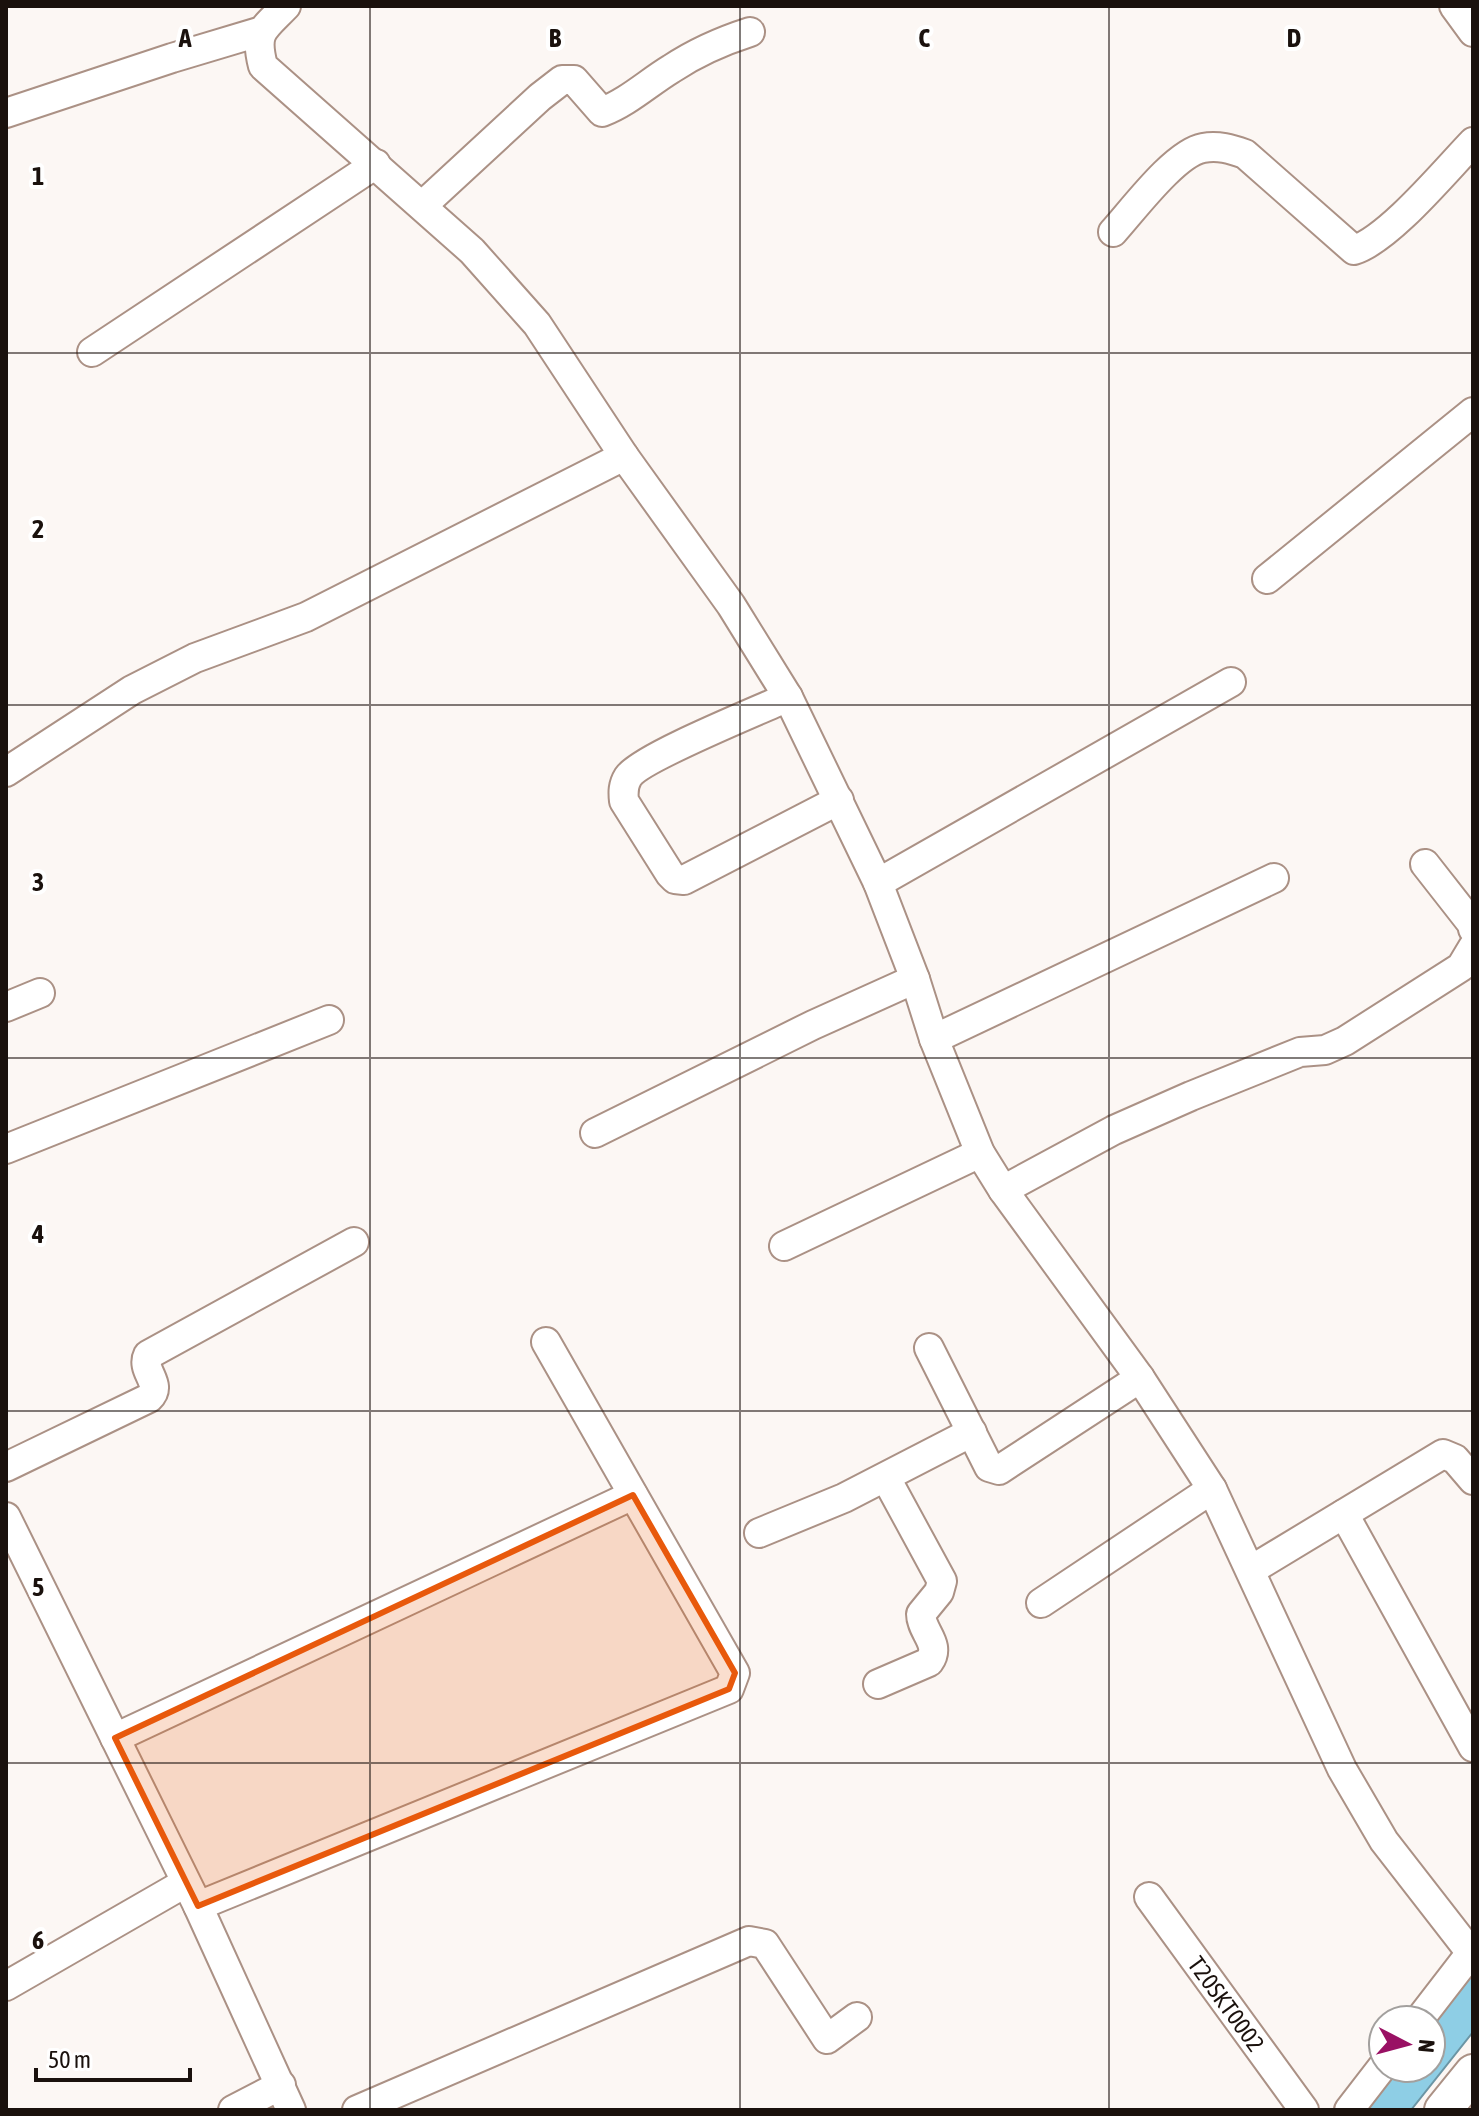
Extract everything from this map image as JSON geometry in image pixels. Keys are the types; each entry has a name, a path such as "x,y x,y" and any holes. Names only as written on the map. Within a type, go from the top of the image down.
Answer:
{"main road":[{"path":"1443,2110 1473,2073"}],"street":[{"path":"286,6 262,31 258,45 263,66 472,251 537,324 624,456 731,605 788,697 878,883 934,1039 980,1153 1003,1190 1140,1378 1212,1489 1342,1769 1384,1841 1472,1952 1431,2004"},
{"path":"1454,6 1473,32"},
{"path":"6,113 262,31"},
{"path":"423,205 528,107 562,80 574,80 602,112 618,106 672,68 724,41 750,32"},
{"path":"1113,232 1181,157 1201,148 1223,147 1245,154 1354,250 1369,245 1386,231 1473,142"},
{"path":"92,352 376,164"},
{"path":"1267,579 1473,412"},
{"path":"6,772 132,690 195,658 306,617 624,456"},
{"path":"878,883 1231,682"},
{"path":"788,697 652,759 629,775 623,788 624,801 670,874 675,879 684,880 839,800"},
{"path":"1425,864 1473,929"},
{"path":"934,1039 1274,878"},
{"path":"1003,1190 1114,1130 1191,1096 1300,1052 1325,1050 1345,1041 1461,967 1473,947"},
{"path":"595,1133 813,1025 915,979"},
{"path":"6,1007 40,993"},
{"path":"6,1149 329,1020"},
{"path":"784,1246 980,1153"},
{"path":"6,1467 149,1398 155,1387 145,1365 148,1355 354,1242"},
{"path":"6,1986 192,1894 729,1689 735,1673 546,1342"},
{"path":"929,1348 989,1467 1005,1469 1140,1378"},
{"path":"759,1533 844,1498 972,1432"},
{"path":"1251,1570 1443,1454 1455,1459 1473,1480"},
{"path":"878,1684 929,1662 933,1657 933,1644 921,1622 921,1614 942,1587 940,1575 886,1478"},
{"path":"1041,1603 1212,1489"},
{"path":"115,1738 633,1495"},
{"path":"1344,1514 1473,1747"},
{"path":"6,1517 192,1894 286,2098 233,2110"},
{"name":"T20SKT0002","path":"1149,1897 1304,2110"},
{"path":"357,2110 749,1941 765,1944 827,2039 857,2017"},
{"path":"1349,2110 1369,2084"}],"highlighted area":[{"path":"633,1495 735,1673 729,1689 198,1906 115,1738"}],"water":[{"path":"1473,1969 1473,2032 1447,2065 1447,2004"},
{"path":"1381,2084 1432,2084 1411,2110 1361,2110"}]}
